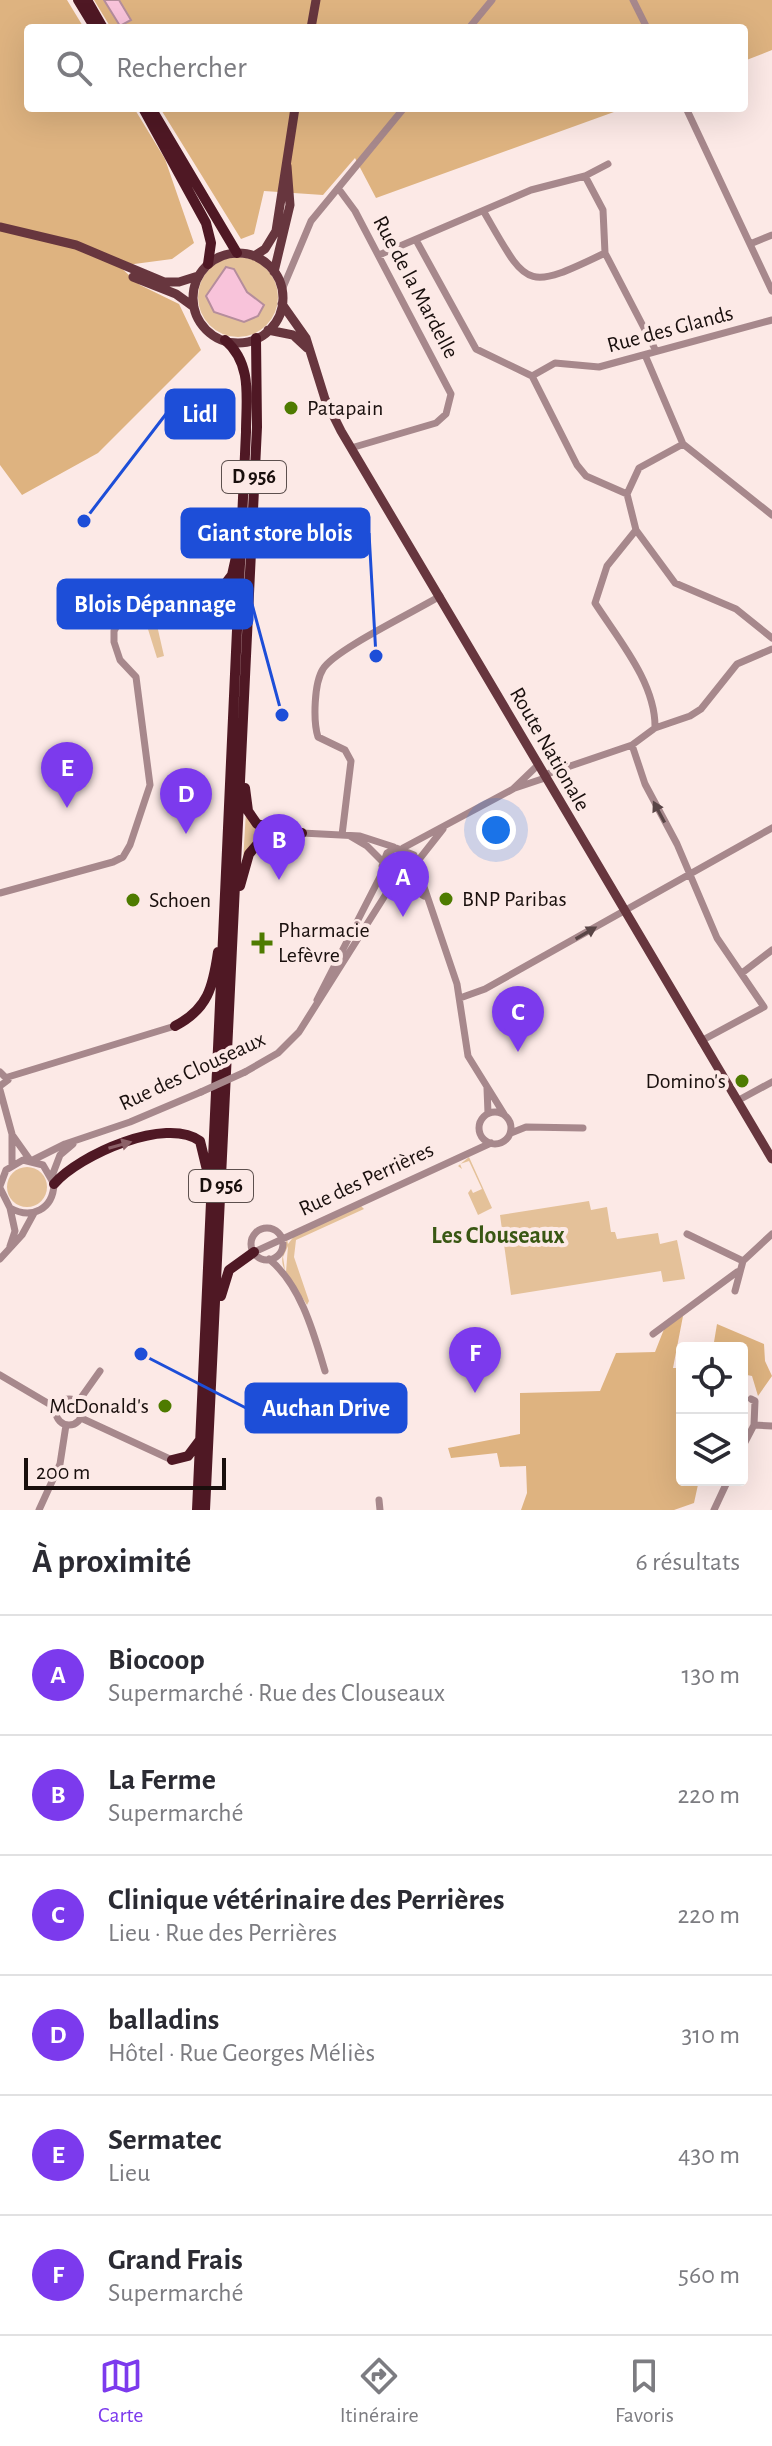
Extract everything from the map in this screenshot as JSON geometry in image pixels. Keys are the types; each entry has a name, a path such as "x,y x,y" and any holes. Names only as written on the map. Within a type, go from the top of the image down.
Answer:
{"highway":[{"path":"78,0 93,24"},
{"path":"87,0 101,24"},
{"path":"145,112 206,223 211,243 208,264"},
{"path":"153,112 237,253"},
{"name":"D 956","path":"205,1510 257,427 256,338"},
{"name":"D 956","path":"197,1510 243,525 246,379 241,357 225,340"},
{"path":"155,605 225,584 236,565 237,537 243,525"},
{"name":"D 956","path":"241,760 246,801 252,819 263,827 302,833"},
{"name":"D 956","path":"231,972 241,879 249,854 268,837 302,833"},
{"name":"D 956","path":"175,1026 199,1010 209,997 227,895"},
{"name":"D 956","path":"53,1180 81,1159 99,1151 175,1131 200,1141 213,1191"},
{"path":"213,1345 227,1275 240,1259 254,1252"},
{"path":"172,1460 188,1456 201,1439"}],"main road":[{"path":"312,24 316,0"},
{"path":"254,256 265,249 276,231 294,112"},
{"path":"274,272 290,205 286,159"},
{"path":"0,227 76,245 164,282 179,282 198,276"},
{"path":"118,265 135,278 176,294 194,307 207,330 225,340 244,342 268,330 282,304 282,290 274,272 254,256 237,253 208,264 198,276 194,307"},
{"name":"Route Nationale","path":"282,304 306,338 325,399 351,448 772,1159"},
{"path":"268,330 293,335 309,350"}],"street":[{"path":"472,24 492,0"},
{"path":"633,0 645,24"},
{"path":"282,290 311,221 401,112"},
{"path":"688,112 772,291"},
{"path":"379,255 531,190 585,176 608,164"},
{"path":"585,176 603,210 605,253 656,351"},
{"name":"Rue de la Mardelle","path":"338,188 379,255 447,384 450,407 436,423 351,448"},
{"path":"484,212 514,264 526,275 550,279 605,253"},
{"path":"750,244 772,235"},
{"path":"416,240 476,349 532,376 577,465 586,476 627,494"},
{"name":"Rue des Glands","path":"532,376 555,363 599,367 772,320"},
{"path":"645,355 683,444 772,515"},
{"path":"683,444 639,468 627,494 636,530 675,583 736,609 771,636"},
{"path":"636,530 607,566 595,603 640,675 655,717 655,728"},
{"path":"345,835 351,761 345,750 318,737 315,727 320,673 335,657 440,596"},
{"path":"0,893 113,862 123,857 130,845 150,785 136,677 120,660 114,631 122,616 155,605"},
{"path":"383,866 387,853 443,829 513,789 632,745 655,728 701,709 737,664 772,649"},
{"path":"632,745 645,784 691,876 717,938 764,1007 701,1041"},
{"path":"513,789 538,765"},
{"path":"460,998 485,989 548,955 772,828"},
{"path":"402,882 413,877 417,864 443,829"},
{"path":"302,833 345,835 409,850 417,864 451,962 460,998 468,1056 507,1118 510,1134"},
{"path":"345,835 367,846 390,880 417,888 428,901"},
{"name":"Rue des Clouseaux","path":"32,1160 201,1092 278,1053 307,1020 383,866"},
{"name":"Rue des Clouseaux","path":"346,945 386,894 402,882"},
{"path":"742,973 772,950"},
{"path":"0,1072 8,1077 175,1026"},
{"path":"0,1259 22,1235 34,1213 48,1204 53,1180 43,1165 32,1160 12,1134 0,1088 7,1083 8,1077"},
{"path":"737,1101 772,1082"},
{"path":"487,1086 488,1113 481,1120 480,1134 491,1143 500,1143 510,1134 526,1127"},
{"path":"488,1113 526,1127 583,1128"},
{"path":"7,1251 15,1231 10,1208 0,1194 0,1187 12,1134"},
{"name":"Rue des Perrières","path":"465,1153 480,1134"},
{"name":"Rue des Clouseaux","path":"53,1180 60,1155 81,1139"},
{"name":"Rue des Perrières","path":"254,1252 491,1143"},
{"path":"6,1168 32,1160"},
{"path":"10,1208 34,1213"},
{"path":"283,1273 269,1259 254,1252 251,1242 259,1230 272,1229 282,1238 279,1254 283,1273 313,1329 325,1371"},
{"path":"687,1234 743,1261"},
{"path":"735,1291 737,1272 743,1261 772,1234"},
{"path":"269,1259 279,1254"},
{"path":"653,1334 737,1272"},
{"path":"81,1418 78,1402 100,1371"},
{"path":"0,1375 56,1408 58,1419 66,1425"},
{"path":"56,1408 68,1399 78,1402"},
{"path":"748,1436 754,1425 755,1401 751,1399"},
{"path":"66,1425 81,1418 172,1460"},
{"path":"39,1510 60,1464 66,1425"},
{"path":"754,1425 772,1426"},
{"path":"714,1510 725,1486"},
{"path":"379,1500 380,1510"}],"shaded area":[{"path":"0,0 67,0 82,24 24,24 24,112 136,112 165,159 194,243 172,259 119,266 140,285 179,304 201,350 98,453 22,495 0,465"},
{"path":"94,0 772,0 772,50 748,59 748,24 109,24"},
{"path":"104,0 119,0 131,20 119,24"},
{"path":"162,112 614,112 376,198 355,158 323,195 264,191 254,234 241,239"},
{"path":"238,257 253,260 266,269 275,282 278,297 275,312 266,325 253,334 238,337 223,334 210,325 201,312 198,297 201,282 210,269 223,260"},
{"path":"226,267 234,269 247,292 264,305 258,316 244,322 214,312 206,296"},
{"path":"156,621 164,656 157,658 147,626"},
{"path":"246,811 255,826 266,833 243,862"},
{"path":"400,852 409,856 413,865 409,874 400,878 391,874 387,865 391,856"},
{"path":"469,1157 492,1208 478,1215 468,1193 471,1189 473,1193 482,1189 469,1161 461,1164"},
{"path":"27,1167 41,1173 47,1187 41,1201 27,1207 13,1201 7,1187 13,1173"},
{"path":"589,1201 591,1210 607,1207 611,1232 615,1232 617,1239 658,1233 660,1244 677,1240 685,1279 663,1282 661,1271 511,1295 500,1215"},
{"path":"360,1205 364,1209 296,1240 294,1257 309,1301 307,1305 286,1272 288,1246 283,1257 285,1270 283,1266 282,1262 283,1255 287,1239 288,1244 295,1235"},
{"path":"683,1316 673,1368 676,1368 676,1486 698,1486 694,1503 674,1510 521,1510 527,1493 526,1466 500,1467 497,1453 451,1458 448,1448 520,1434 520,1393 600,1391 616,1353 655,1352 668,1319"},
{"path":"717,1324 764,1344 765,1361 772,1376 758,1396 752,1376 748,1375 748,1342 714,1342"}],"place":[{"name":"Patapain","path":"291,408"},
{"name":"Lidl","path":"84,521"},
{"name":"Giant store blois","path":"376,656"},
{"name":"Blois Dépannage","path":"282,715"},
{"name":"Sermatec","path":"67,808"},
{"name":"balladins","path":"186,834"},
{"name":"La Ferme","path":"279,880"},
{"name":"BNP Paribas","path":"446,899"},
{"name":"Schoen","path":"133,900"},
{"name":"Biocoop","path":"403,917"},
{"name":"Pharmacie Lefèvre","path":"262,943"},
{"name":"Clinique vétérinaire des Perrières","path":"518,1052"},
{"name":"Domino's","path":"742,1081"},
{"name":"Auchan Drive","path":"141,1354"},
{"name":"Grand Frais","path":"475,1393"},
{"name":"McDonald's","path":"165,1406"}],"district":[{"name":"Les Clouseaux","path":"498,1236"}]}
